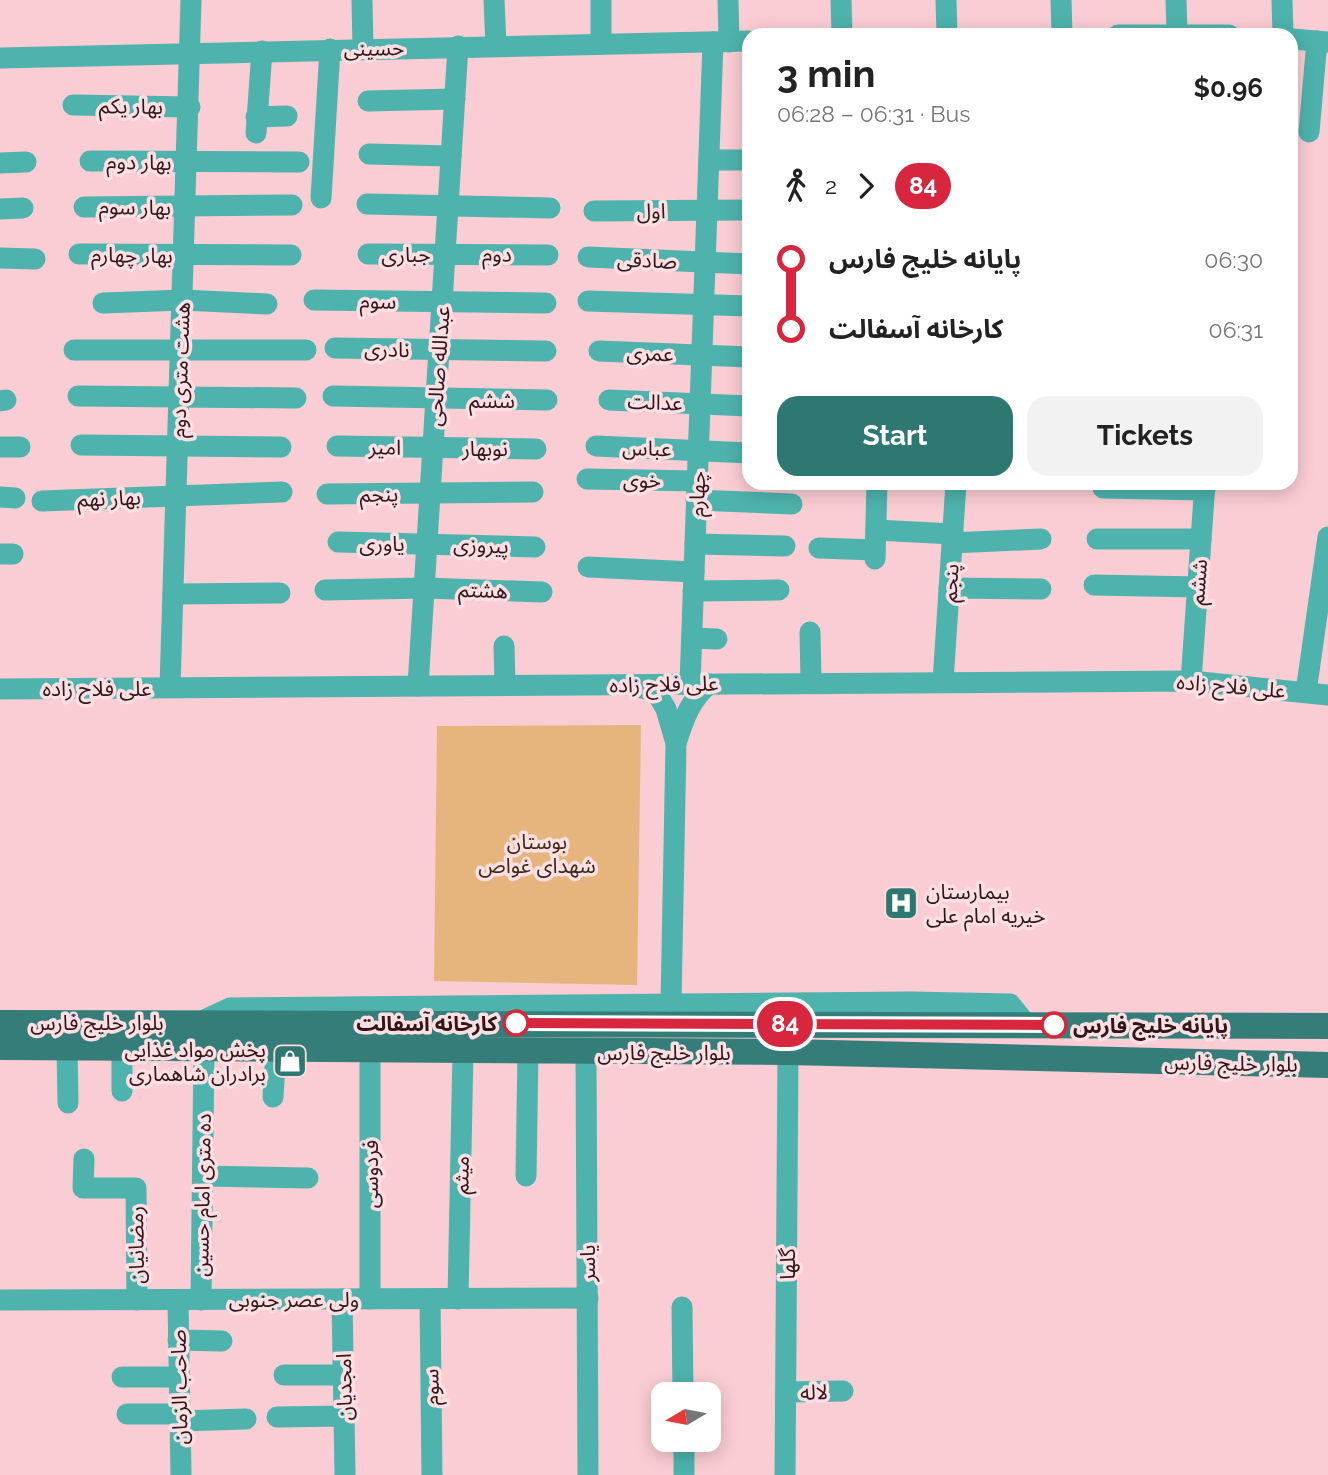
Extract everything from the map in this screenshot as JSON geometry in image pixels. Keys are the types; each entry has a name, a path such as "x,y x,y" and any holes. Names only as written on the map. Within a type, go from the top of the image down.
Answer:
{"main road":[{"name":"بلوار خلیج فارس","path":"0,1023 1328,1026"},
{"name":"بلوار خلیج فارس","path":"0,1047 788,1052 1328,1065"}],"street":[{"name":"هشت متری دوم","path":"170,687 190,107 191,0"},
{"path":"362,0 363,48"},
{"path":"494,0 496,46"},
{"path":"601,0 601,44"},
{"name":"چهارم","path":"700,684 692,638 709,160 730,42 729,0"},
{"path":"841,0 842,28"},
{"path":"946,0 947,28"},
{"path":"1061,0 1062,28"},
{"path":"1177,0 1177,28"},
{"path":"1282,0 1283,28"},
{"path":"1298,39 1322,41 1309,132"},
{"name":"حسینی","path":"0,58 730,42"},
{"name":"عبدالله صالحی","path":"418,686 458,46"},
{"path":"321,198 330,49"},
{"path":"262,51 256,125 287,116"},
{"path":"368,101 455,99"},
{"name":"بهار یکم","path":"73,105 190,107"},
{"path":"369,153 451,156"},
{"path":"709,160 742,160"},
{"path":"0,163 26,162"},
{"name":"بهار دوم","path":"90,162 299,162"},
{"path":"367,204 550,208"},
{"name":"بهار سوم","path":"84,206 186,208 292,205"},
{"path":"0,209 23,208"},
{"name":"اول","path":"594,211 742,211"},
{"name":"بهار چهارم","path":"79,254 291,255"},
{"name":"جباری","path":"368,254 445,254"},
{"name":"دوم","path":"445,254 548,255"},
{"name":"صادقی","path":"588,257 742,264"},
{"path":"0,258 35,258"},
{"path":"103,303 183,300 267,304"},
{"name":"سوم","path":"314,300 546,303"},
{"path":"588,301 742,306"},
{"name":"نادری","path":"335,348 545,351"},
{"path":"74,350 306,350"},
{"name":"عمری","path":"599,351 742,356"},
{"path":"78,396 179,400 296,398"},
{"name":"ششم","path":"333,396 547,400"},
{"name":"عدالت","path":"609,400 742,407"},
{"path":"81,445 282,447"},
{"name":"امیر","path":"337,446 433,448"},
{"name":"عباس","path":"596,446 742,453"},
{"name":"نوبهار","path":"433,448 536,449"},
{"name":"خوی","path":"587,479 792,503"},
{"path":"875,547 877,490"},
{"name":"پنجم","path":"943,682 955,490"},
{"name":"ششم","path":"1191,681 1205,490"},
{"name":"بهار نهم","path":"42,500 282,492"},
{"name":"پنجم","path":"327,494 533,492"},
{"path":"1306,692 1328,537"},
{"path":"819,548 875,547 952,538 1041,539"},
{"path":"1097,539 1201,539"},
{"name":"یاوری","path":"338,542 427,543"},
{"name":"پیروزی","path":"427,543 535,547"},
{"path":"695,544 785,546"},
{"path":"599,561 694,581 779,590"},
{"path":"1094,585 1198,587"},
{"name":"هشتم","path":"325,590 425,588 542,592"},
{"path":"949,588 1041,589"},
{"path":"173,594 280,593"},
{"path":"810,632 811,681"},
{"path":"692,638 717,639"},
{"path":"504,646 505,685"},
{"name":"علی فلاح زاده","path":"0,689 811,681 1191,681 1328,695"},
{"path":"629,684 656,692 666,709 677,743"},
{"path":"671,1004 677,743 700,684"},
{"path":"200,1022 230,1008 1010,1004 1027,1025"},
{"path":"67,1048 68,1103"},
{"path":"122,1048 122,1091"},
{"name":"ده متری امام حسین","path":"201,1300 204,1049"},
{"path":"273,1097 276,1049"},
{"name":"فردوسی","path":"370,1050 370,1299"},
{"name":"میثم","path":"458,1299 463,1050"},
{"path":"526,1175 528,1051"},
{"name":"یاسر","path":"586,1051 589,1475"},
{"name":"گلها","path":"785,1475 788,1052"},
{"name":"رمضانیان","path":"84,1158 83,1188 136,1188 137,1300"},
{"path":"203,1176 308,1178"},
{"name":"ولی عصر جنوبی","path":"0,1300 588,1298"},
{"name":"امجدیان","path":"342,1299 345,1475"},
{"name":"سوم","path":"430,1299 432,1475"},
{"name":"صاحب الزمان","path":"178,1300 181,1475"},
{"path":"682,1307 683,1382"},
{"path":"178,1340 222,1341"},
{"path":"284,1375 343,1375"},
{"path":"122,1377 178,1377"},
{"name":"لاله","path":"786,1392 843,1391"},
{"path":"127,1414 246,1419"},
{"path":"277,1417 344,1416"},
{"path":"684,1452 684,1475"}],"green space":[{"name":"بوستان شهدای غواص","path":"641,725 637,985 434,981 437,726"}],"bus line":[{"name":"84","path":"516,1023 1054,1025"}],"place":[{"name":"بیمارستان خیریه امام علی","path":"901,903"},
{"name":"کارخانه آسفالت","path":"516,1023"},
{"name":"پایانه خلیج فارس","path":"1054,1025"},
{"name":"پخش مواد غذایی برادران شاهماری","path":"290,1061"}]}
